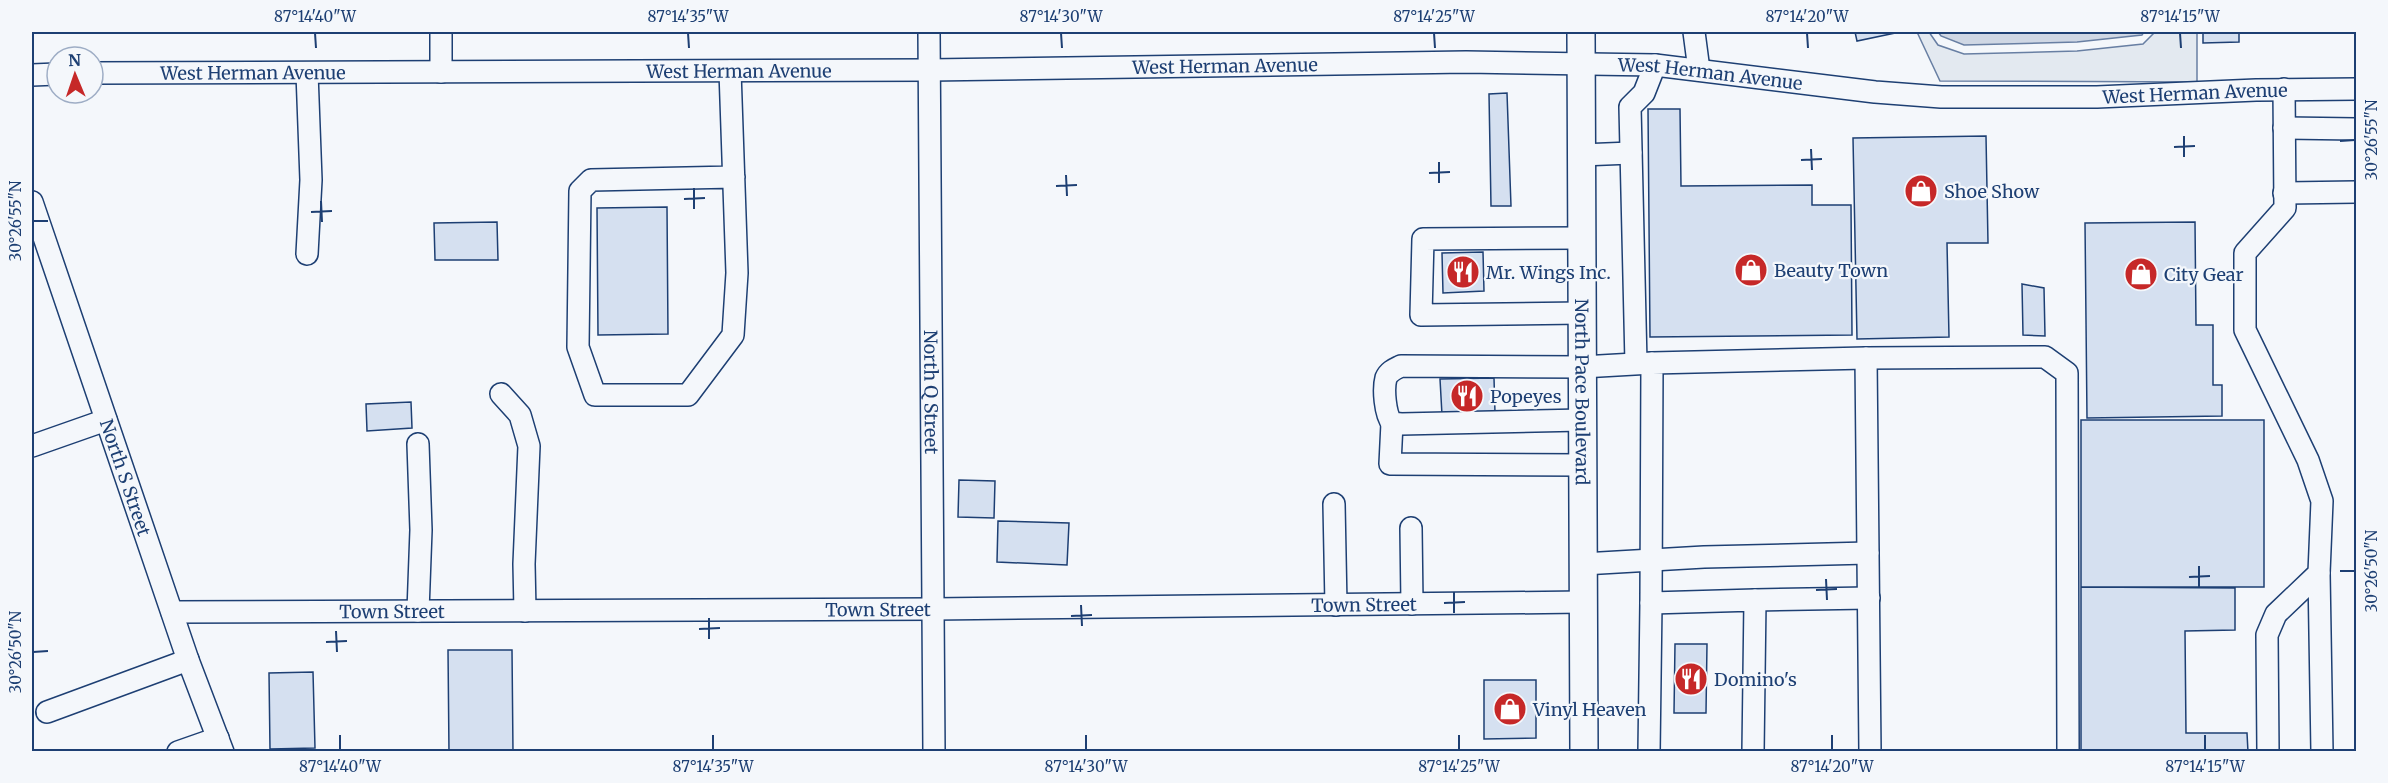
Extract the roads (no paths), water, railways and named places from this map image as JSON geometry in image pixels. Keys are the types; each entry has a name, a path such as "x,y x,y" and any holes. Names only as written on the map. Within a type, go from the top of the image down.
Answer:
{"main road":[{"name":"North Pace Boulevard","path":"1581,32 1584,752"}],"street":[{"path":"441,32 441,72"},
{"name":"North Q Street","path":"929,32 934,752"},
{"path":"1694,32 1699,70"},
{"name":"West Herman Avenue","path":"105,73 930,70 1466,62 1655,65 1875,92 1941,97 2097,97 2284,89 2356,89"},
{"path":"1649,752 1651,561 1644,363 1630,107 1644,93 1655,65"},
{"path":"730,71 734,177 737,273 733,335 688,395 595,394 578,347 580,190 591,180 734,177"},
{"path":"307,73 311,180 307,254"},
{"path":"2284,89 2285,208 2245,253 2245,330 2308,460 2322,501 2319,573 2322,752"},
{"path":"2284,128 2356,129"},
{"path":"1581,155 1631,153"},
{"path":"2284,193 2356,192"},
{"name":"North S Street","path":"32,202 188,660 220,745"},
{"path":"1582,238 1422,239 1421,315 1582,313"},
{"path":"1583,465 1390,464 1392,423 1386,412 1386,379 1392,369 1401,366 1582,367 1644,363 1866,358 2045,357 2067,373 2068,752"},
{"path":"1866,358 1870,752"},
{"path":"501,394 520,415 529,446 524,564 525,610"},
{"path":"32,446 106,420"},
{"path":"1392,423 1582,420"},
{"path":"418,444 421,530 418,611"},
{"path":"1334,504 1336,605"},
{"path":"1411,528 1412,604"},
{"path":"1583,564 1704,557 1868,553"},
{"path":"2268,752 2267,635 2276,614 2319,573"},
{"path":"1651,603 1869,598"},
{"path":"1753,752 1755,600"},
{"name":"Town Street","path":"172,612 933,609 1583,602"},
{"path":"47,711 188,660"},
{"path":"178,752 220,745"}],"place":[{"name":"Shoe Show","path":"1921,191"},
{"name":"Beauty Town","path":"1751,270"},
{"name":"Mr. Wings Inc.","path":"1463,272"},
{"name":"City Gear","path":"2141,274"},
{"name":"Popeyes","path":"1467,396"},
{"name":"Domino's","path":"1691,679"},
{"name":"Vinyl Heaven","path":"1510,709"}]}
